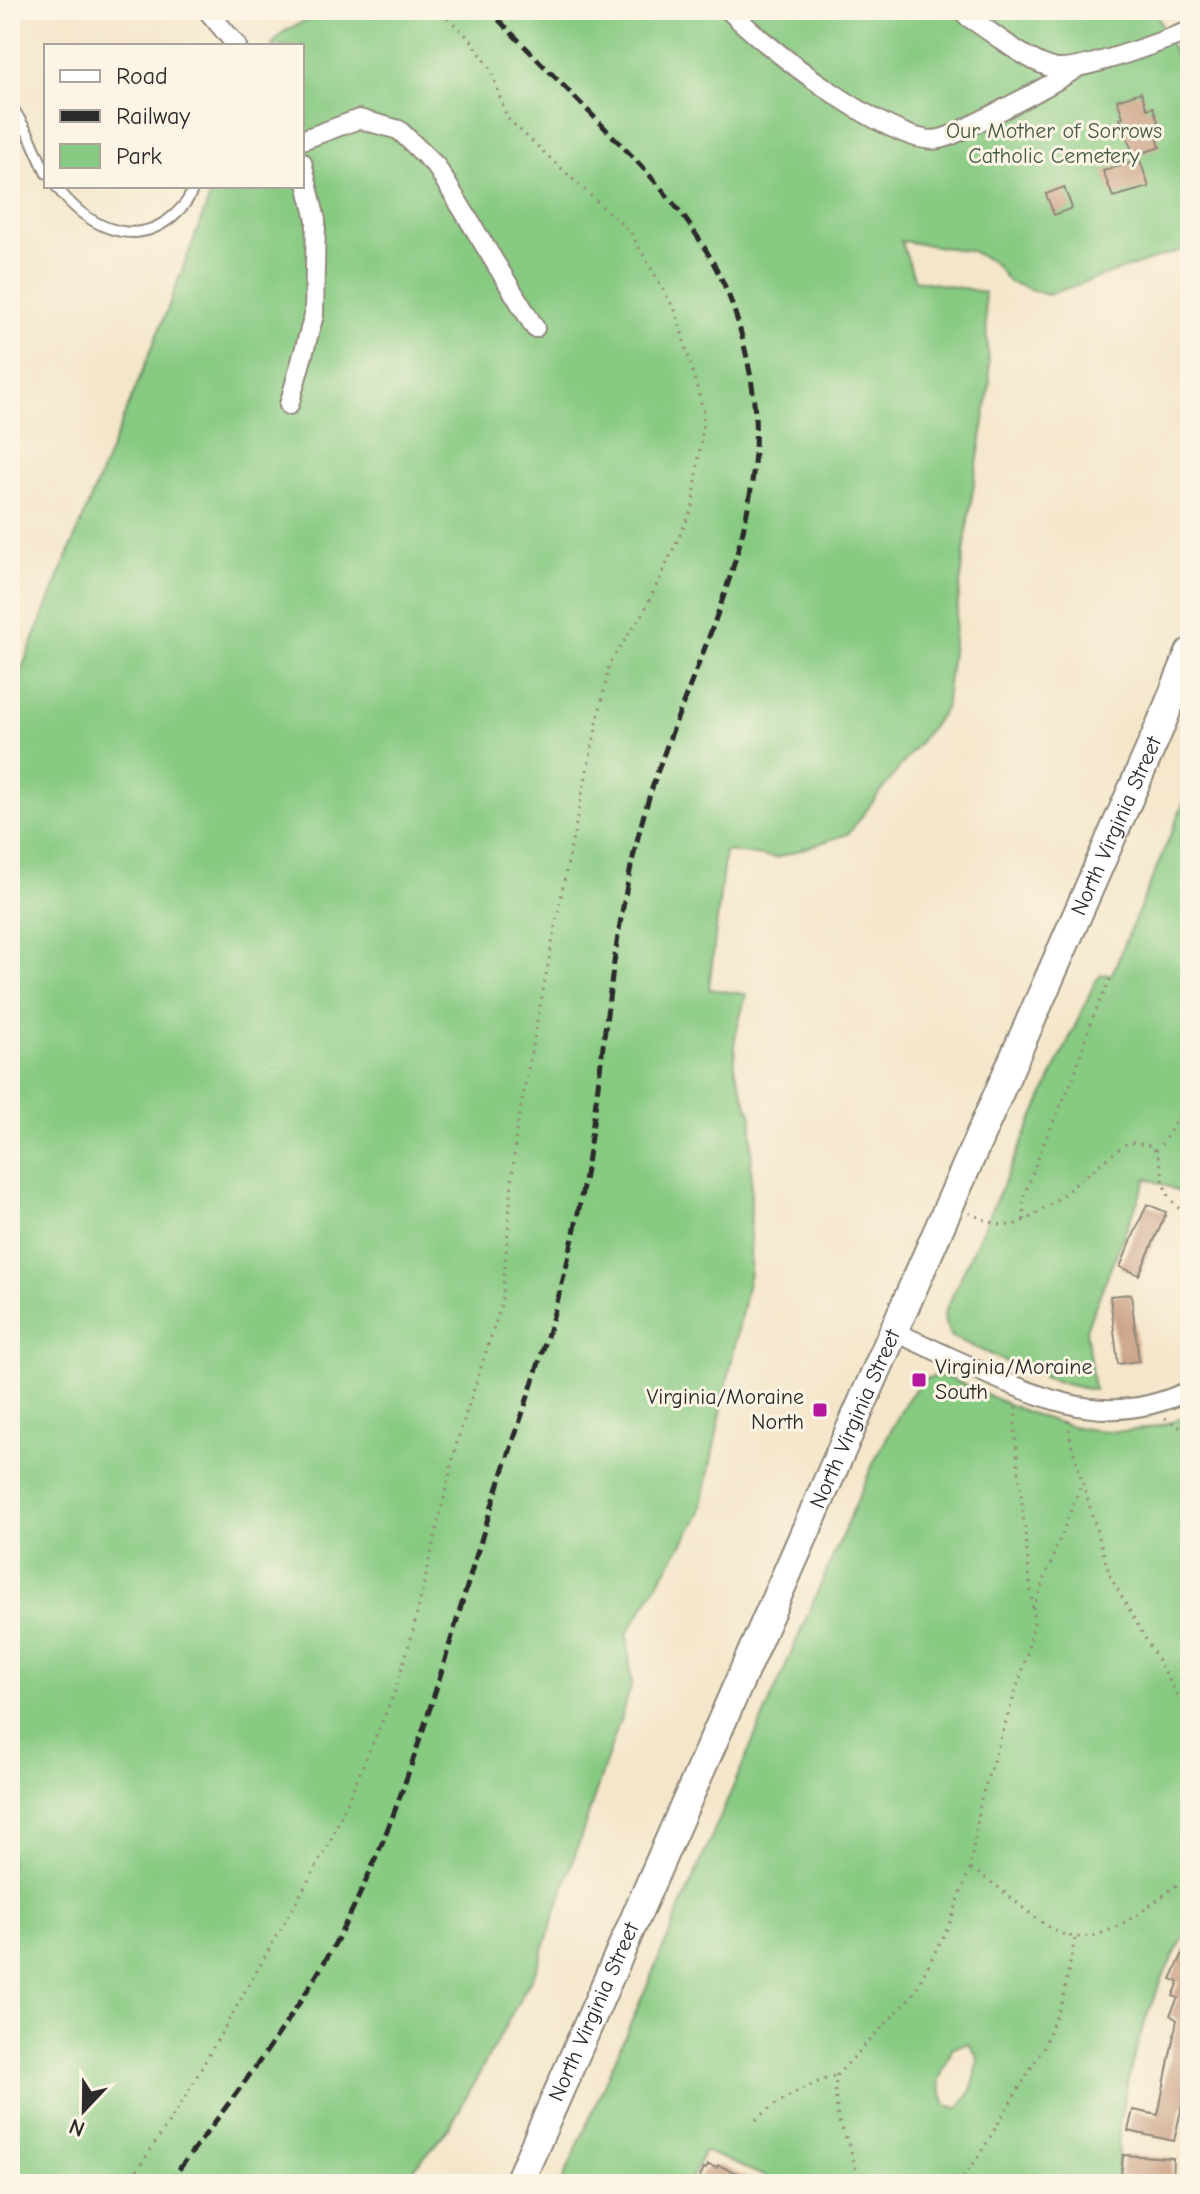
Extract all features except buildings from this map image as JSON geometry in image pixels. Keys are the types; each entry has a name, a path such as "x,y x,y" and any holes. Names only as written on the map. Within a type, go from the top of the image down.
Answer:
{"main road":[{"name":"North Virginia Street","path":"518,2184 1190,653"}],"street":[{"path":"207,10 235,44"},
{"path":"729,10 770,49 816,83 894,128 927,140 940,140 964,129 1077,68 1190,31"},
{"path":"962,10 1014,48 1054,69 1077,68"},
{"path":"304,139 359,119 399,130 436,166 535,328"},
{"path":"289,405 314,315 316,220 304,170"},
{"path":"893,1331 1015,1386 1069,1405 1109,1411 1161,1403 1190,1390"}],"lane":[{"path":"10,103 44,169"},
{"path":"57,188 67,201 95,222 124,235 159,228 189,202 193,188"}],"path":[{"path":"128,2184 181,2104 328,1846 394,1694 412,1635 457,1442 502,1302 516,1132 610,662 644,612 693,507 704,413 676,312 631,233 507,118 491,70 471,40 439,10"},
{"path":"1024,1220 1023,1199 1044,1142 1073,1079 1091,1021 1111,978"},
{"path":"1156,1151 1170,1135 1179,1113 1190,1099"},
{"path":"949,1204 995,1223 1011,1226 1037,1215 1129,1142 1152,1146 1162,1159 1162,1178 1171,1200 1185,1213 1188,1225"},
{"path":"756,2120 769,2108 806,2086 837,2075 913,1995 950,1923 970,1868 981,1799 1024,1665 1034,1623 1015,1432 1015,1386"},
{"path":"1161,1403 1166,1419 1181,1428 1190,1429"},
{"path":"1069,1405 1068,1424 1110,1576 1190,1717"},
{"path":"1032,1612 1082,1482"},
{"path":"970,1868 1008,1893 1055,1931 1075,1939 1106,1933 1190,1875"},
{"path":"959,2184 1043,2048 1062,2002 1075,1939"},
{"path":"837,2075 838,2120 849,2144 860,2184"}],"green space":[{"name":"Our Mother of Sorrows Catholic Cemetery","path":"319,10 1155,10 1190,89 1190,247 1047,295 1009,282 993,262 971,251 901,241 915,280 984,292 990,383 968,521 945,709 848,834 776,858 725,851 709,989 746,994 735,1038 735,1070 752,1117 750,1272 700,1515 627,1634 632,1684 537,1968 450,2127 401,2184 10,2184 10,698 213,188 304,188 304,44 273,44 283,32"},
{"path":"1190,788 1190,1196 1147,1178 1086,1329 1094,1390 1075,1387 1004,1361 952,1337 944,1314 1095,982 1101,975 1112,974"},
{"path":"936,1376 949,1378 1037,1416 1096,1430 1126,1431 1157,1426 1190,1414 1190,1928 1154,1997 1137,2046 1120,2121 1118,2184 783,2184 704,2151 689,2184 561,2184 873,1464 905,1403 922,1380","holes":["968,2043 978,2057 975,2078 967,2098 957,2108 946,2105 938,2082 953,2047"]}],"railway":[{"path":"168,2184 258,2064 319,1971 362,1888 404,1786 536,1373 568,1261 593,1126 619,930 639,833 656,776 720,607 751,492 755,433 750,373 737,320 717,270 692,229 648,173 489,10"}],"place":[{"name":"Virginia/Moraine South","path":"919,1380"},
{"name":"Virginia/Moraine North","path":"820,1410"}]}
